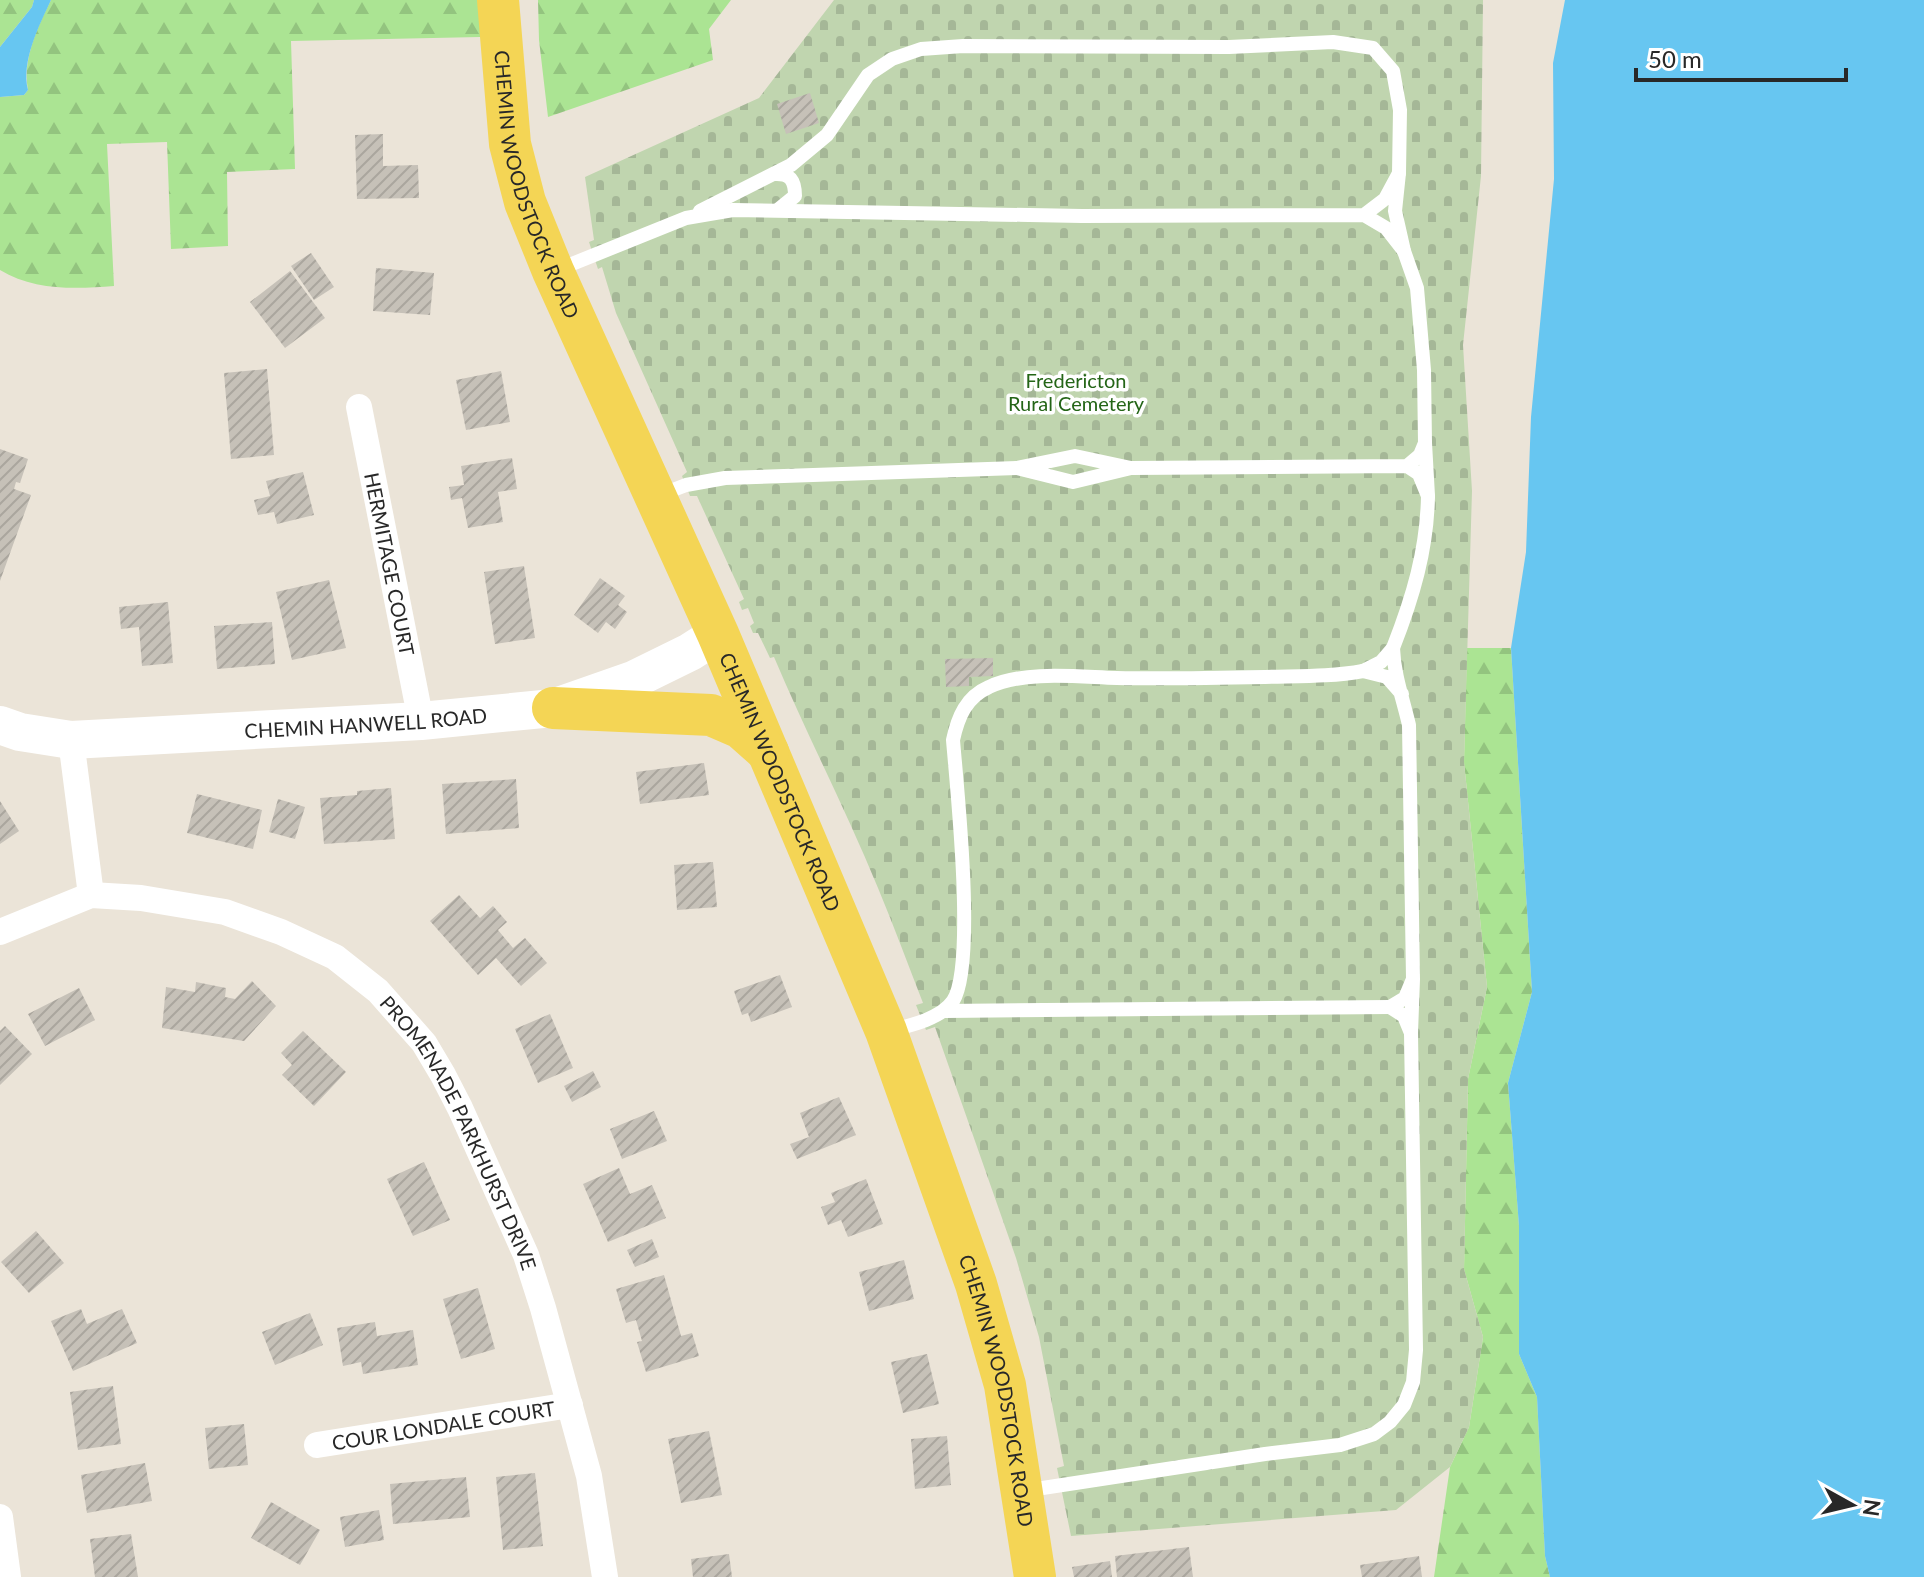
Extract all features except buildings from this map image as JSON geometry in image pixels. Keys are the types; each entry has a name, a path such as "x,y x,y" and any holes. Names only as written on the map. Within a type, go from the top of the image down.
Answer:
{"main road":[{"name":"CHEMIN WOODSTOCK ROAD","path":"498,0 510,144 525,202 553,271 718,634 886,1031 976,1284 1005,1385 1035,1577"},
{"name":"CHEMIN HANWELL ROAD","path":"0,725 20,732 71,740 421,721 553,708 633,680 690,652 718,634"},
{"path":"553,708 711,715 741,728 769,754"}],"street":[{"name":"HERMITAGE COURT","path":"359,407 421,721"},
{"path":"0,932 91,895 71,740"},
{"name":"PROMENADE PARKHURST DRIVE","path":"91,895 141,898 225,912 281,932 335,957 378,991 424,1043 443,1075 510,1218 543,1308 589,1476 605,1577"},
{"name":"COUR LONDALE COURT","path":"317,1445 570,1405"},
{"path":"0,1517 8,1577"}],"lane":[{"path":"553,271 686,218 791,165 827,135 868,75 892,59 921,49 963,46 1229,47 1351,42 1373,48 1393,71 1400,110 1395,211 1417,288 1424,370 1428,496 1423,555 1412,599 1393,648 1381,662 1363,671 1340,675 1229,678 1053,676 1012,680 989,687 969,700 958,717 953,740 963,893 960,986 962,1001 972,1010"},
{"path":"773,174 785,173 795,185 795,196 778,209"},
{"path":"1364,215 1385,199 1399,173"},
{"path":"686,218 733,210 778,209 850,214 1364,215 1386,228 1404,251"},
{"path":"1407,466 1420,455 1425,443"},
{"path":"656,496 686,485 725,478 1017,468 1075,456 1131,468 1407,466 1419,474 1428,496"},
{"path":"1017,468 1073,482 1131,468"},
{"path":"1021,1491 1340,1445 1374,1434 1390,1422 1404,1405 1413,1382 1416,1350 1411,1033 1413,979 1409,725 1394,671 1393,648"},
{"path":"1363,671 1387,677 1402,694"},
{"path":"886,1031 945,1011 1390,1007 1405,998 1413,979"},
{"path":"945,1011 960,986"},
{"path":"1390,1007 1404,1016 1411,1033"}],"green space":[{"path":"0,0 34,0 32,7 0,47"},
{"path":"51,0 481,0 480,37 291,41 295,169 227,172 228,246 171,249 167,142 107,144 114,286 56,287 27,282 0,270 0,97 24,95 28,90 29,55"},
{"path":"538,0 731,0 709,29 713,60 548,117 539,40"},
{"name":"Fredericton Rural Cemetery","path":"834,0 1483,0 1481,176 1463,345 1472,491 1464,762 1487,987 1468,1079 1464,1269 1483,1337 1469,1427 1450,1467 1396,1510 1071,1536 1057,1468 1064,1466 1039,1337 1016,1258 935,1027 926,1030 916,1005 923,1003 866,859 774,657 770,658 758,633 753,633 750,626 754,623 748,608 742,610 739,602 744,599 697,496 690,496 682,476 687,472 616,313 602,267 598,269 589,242 594,240 585,177 759,98"},
{"path":"1467,648 1511,648 1532,992 1508,1083 1519,1226 1519,1354 1537,1397 1545,1556 1550,1577 1434,1577 1450,1467 1469,1427 1483,1337 1464,1269 1468,1079 1487,987 1464,762"}],"water":[{"path":"34,0 51,0 29,56 28,90 24,95 0,97 0,47 32,7"},
{"path":"1565,0 1924,0 1924,1577 1550,1577 1545,1556 1537,1397 1519,1354 1519,1226 1508,1083 1532,992 1511,648 1526,552 1531,417 1554,179 1553,63"}]}
